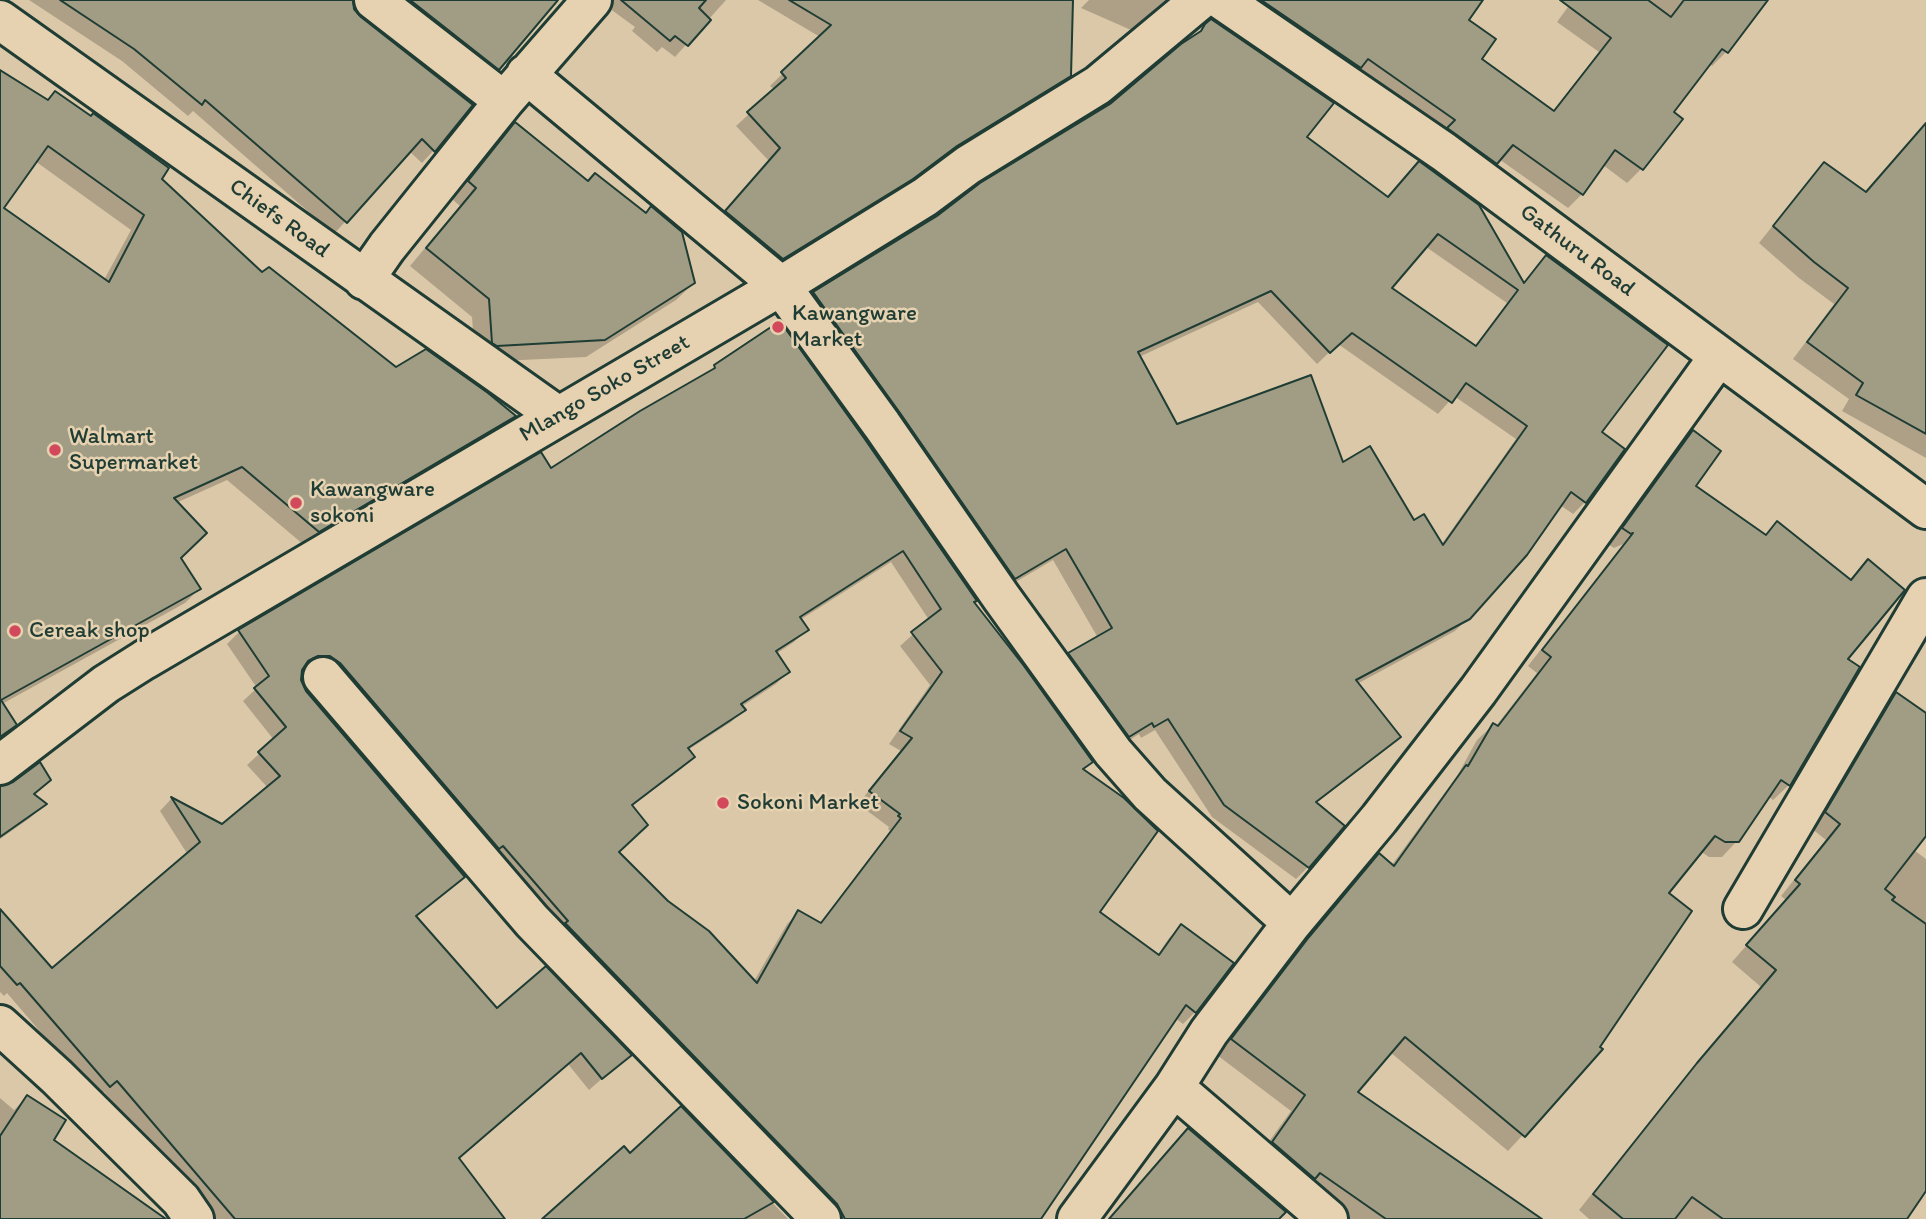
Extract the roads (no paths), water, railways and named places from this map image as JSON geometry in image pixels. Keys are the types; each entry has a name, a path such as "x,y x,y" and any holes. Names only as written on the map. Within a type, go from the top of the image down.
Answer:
{"street":[{"path":"374,0 515,87 781,286 1113,752 1150,794 1292,923"},
{"path":"364,280 387,247 515,87 592,0"},
{"name":"Mlango Soko Street","path":"0,765 106,684 144,660 781,286 925,197 968,165 1098,85 1200,0"},
{"name":"Gathuru Road","path":"1222,0 1444,152 1926,509"},
{"name":"Chiefs Road","path":"0,20 558,416"},
{"path":"1077,1219 1174,1087 1209,1032 1292,923 1379,819 1478,691 1719,356"},
{"path":"1743,909 1926,598"},
{"path":"323,677 532,921 821,1219"},
{"path":"0,1025 57,1077 181,1200 194,1219"},
{"path":"1174,1087 1328,1219"}],"place":[{"name":"Kawangware Market","path":"778,327"},
{"name":"Walmart Supermarket","path":"55,450"},
{"name":"Kawangware sokoni","path":"296,503"},
{"name":"Cereak shop","path":"15,631"},
{"name":"Sokoni Market","path":"723,803"}]}
